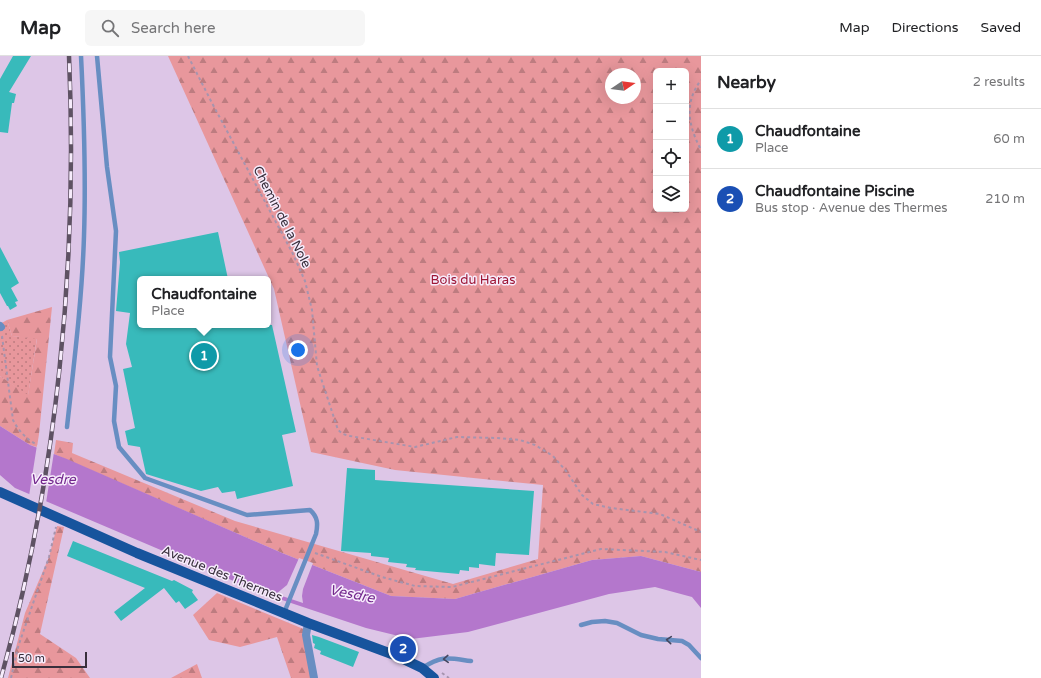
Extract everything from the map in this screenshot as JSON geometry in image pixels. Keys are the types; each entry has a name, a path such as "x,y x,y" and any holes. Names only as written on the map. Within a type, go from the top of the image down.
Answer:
{"main road":[{"name":"Avenue des Thermes","path":"0,492 137,553 308,623 397,656 422,668 434,678"}],"street":[{"path":"308,623 306,635 314,678"}],"lane":[{"path":"67,427 78,322 84,237 85,140 81,56"},
{"path":"97,56 106,167 116,231 110,357 116,386 114,421 119,447 145,478 247,515 310,510 314,513 318,522 316,534 284,613"},
{"path":"581,625 605,621 617,623 640,635 658,639 682,641 689,645 701,658"},
{"path":"422,668 436,660 446,658 472,661"}],"path":[{"name":"Chemin de la Nole","path":"188,56 293,254 305,281 312,310 318,366 338,430 343,434 350,436 415,447 457,437 520,440 535,445 553,456 566,471 582,495 593,504 611,508 660,514 701,532"},
{"path":"701,80 695,89 689,117 692,133 701,148"},
{"path":"0,326 13,420 16,427 29,440 36,444"},
{"path":"11,678 18,647 49,557 58,518"},
{"path":"309,551 382,577 415,586 452,587 602,549 665,552 701,560"}],"green space":[{"name":"Bois du Haras","path":"168,56 701,56 701,572 641,556 592,560 455,599 391,596 282,553 54,454 56,440 73,443 72,453 235,521 453,584 538,559 543,485 395,470 311,452 274,289 271,282 271,276 268,276"},
{"path":"52,307 37,447 30,445 0,426 0,376 28,395 37,339 12,336 7,320"},
{"path":"7,320 12,336 37,338 28,396 0,376 0,324"},
{"path":"57,526 64,527 40,634 76,658 90,678 8,678 25,613 49,557"},
{"path":"217,593 306,630 315,678 291,678 277,637 240,647 209,640 193,615"},
{"path":"197,664 202,678 171,678"}],"water":[{"name":"Vesdre","path":"0,426 30,445 67,459 282,553 391,596 455,599 592,560 641,556 701,572 701,608 692,597 655,587 609,594 468,632 411,639 366,628 264,594 15,488 0,475"}],"pier":[{"path":"37,445 54,452 46,503 29,496"},
{"path":"299,558 313,563 303,589 303,603 276,594 287,585"}],"building":[{"path":"13,56 31,56 9,92 16,94 14,103 12,103 8,133 0,132 0,79"},
{"path":"218,232 227,276 137,276 137,328 271,328 272,325 296,432 282,435 293,486 237,499 235,491 222,493 218,487 201,491 146,474 140,447 128,445 125,431 135,428 123,369 132,367 126,344 130,313 116,311 120,262 119,252"},
{"path":"0,247 19,283 11,288 18,301 15,302 17,306 10,310 0,293"},
{"path":"347,468 375,470 375,480 534,491 529,555 496,553 495,566 479,564 479,568 469,567 469,571 460,570 459,574 415,570 416,568 406,567 407,564 388,562 389,558 371,556 371,553 341,551"},
{"path":"73,541 172,581 174,580 193,590 192,592 198,600 185,609 179,601 176,603 164,588 121,621 114,612 145,588 67,556"},
{"path":"312,635 359,652 353,667 320,654 321,651 314,648 315,644 313,643"}],"railway":[{"path":"1,678 37,526 59,370 66,291 70,213 71,134 69,56"}],"place":[{"name":"Chaudfontaine","path":"204,356"},
{"name":"Chaudfontaine Piscine","path":"403,649"}]}
